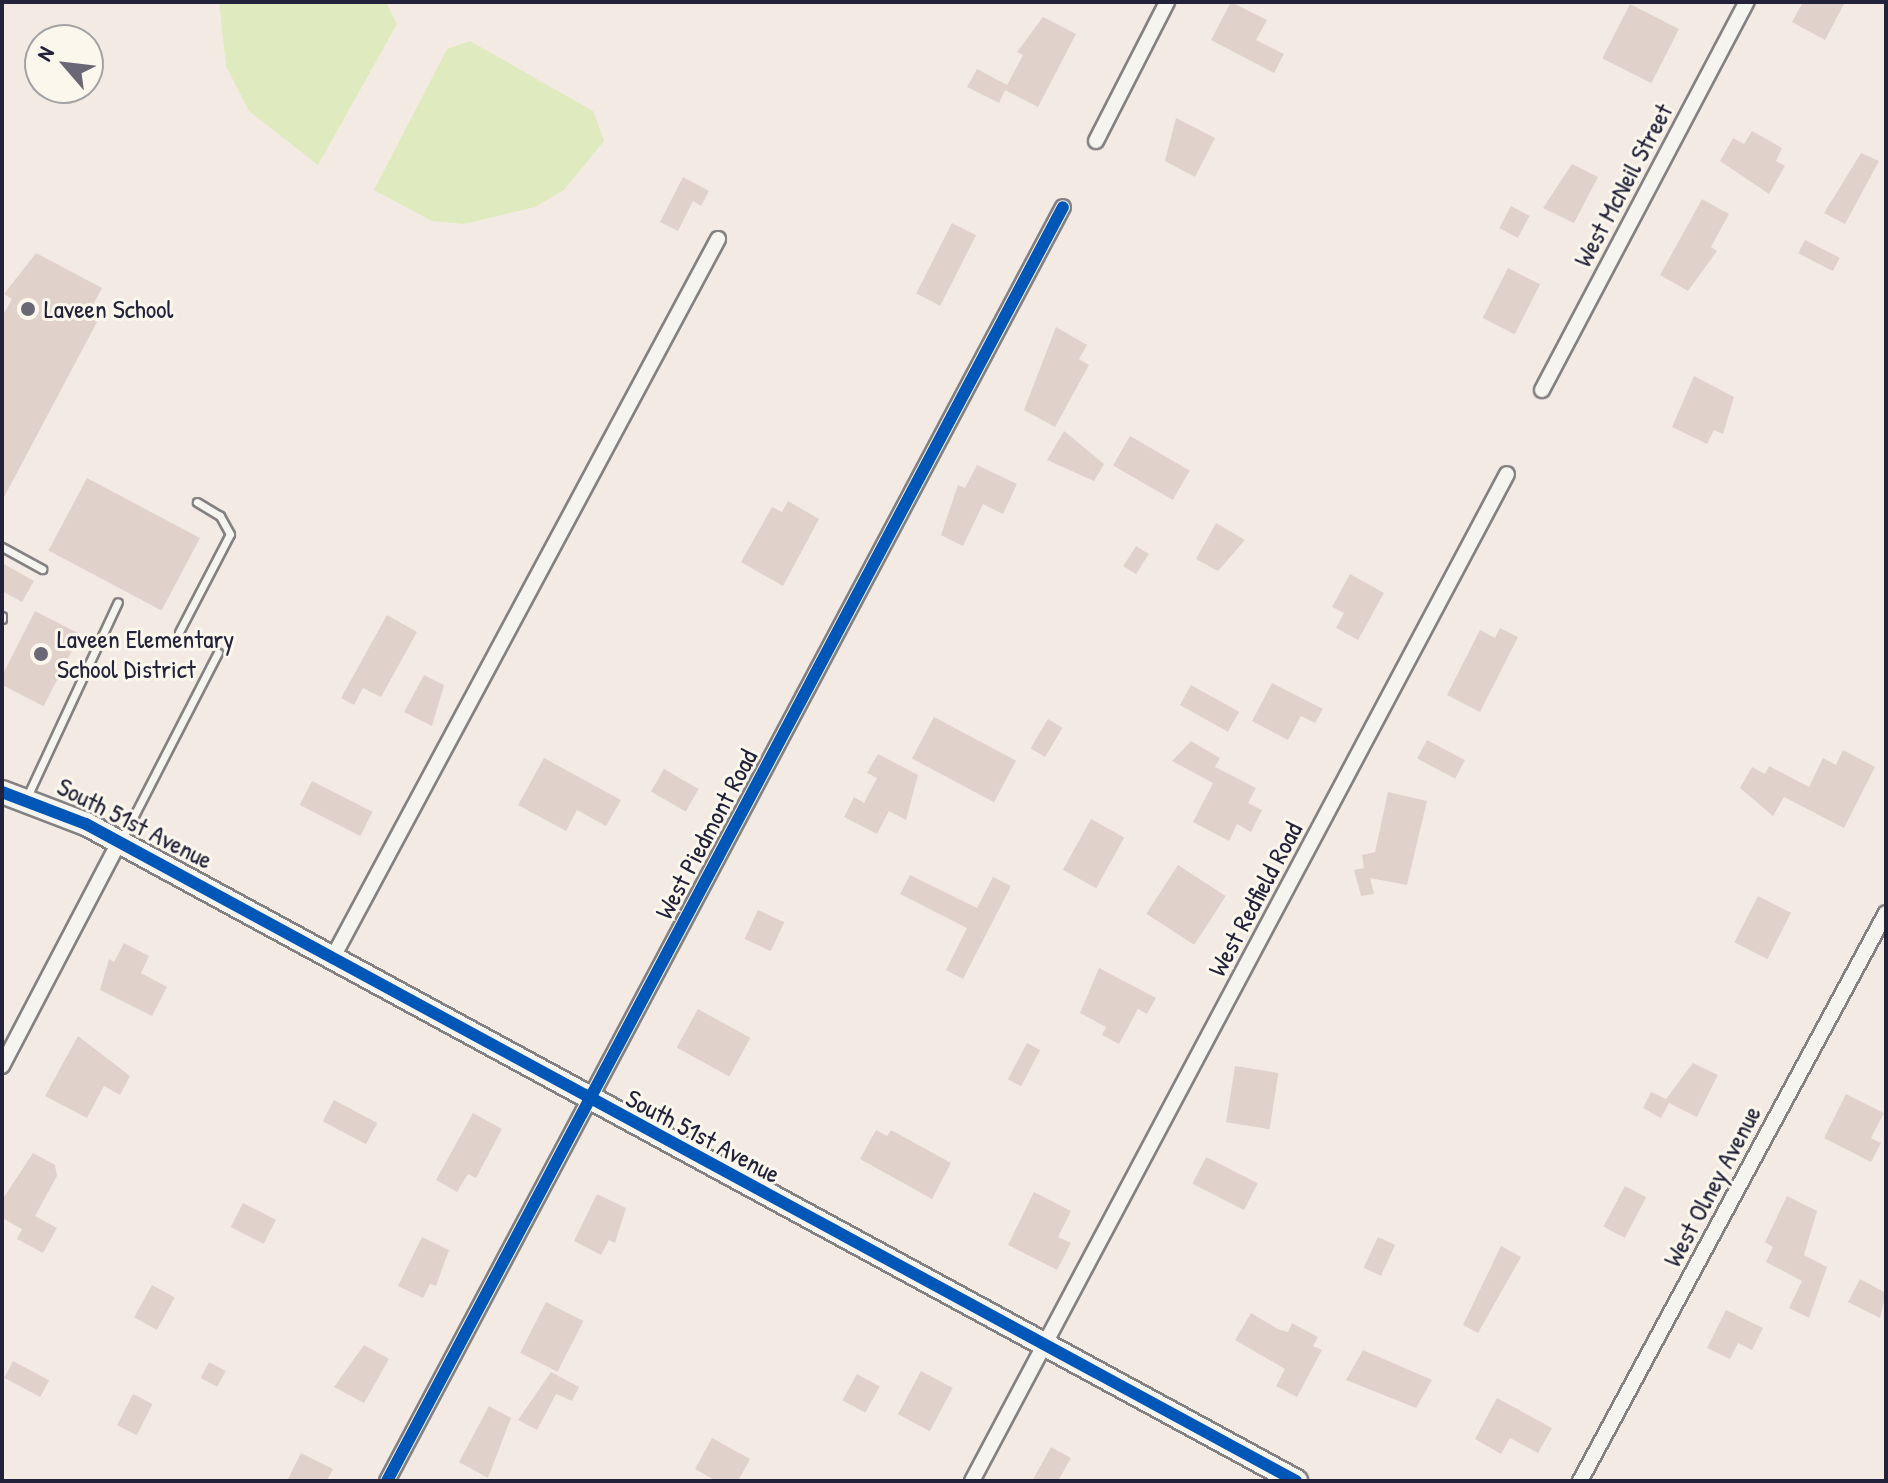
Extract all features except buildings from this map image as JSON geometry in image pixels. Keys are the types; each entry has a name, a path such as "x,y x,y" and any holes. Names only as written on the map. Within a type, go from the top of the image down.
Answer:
{"main road":[{"name":"South 51st Avenue","path":"2,792 119,842 1296,1481"}],"street":[{"path":"1096,141 1167,2"},
{"name":"West McNeil Street","path":"1542,390 1747,2"},
{"name":"West Piedmont Road","path":"387,1481 1063,207"},
{"path":"332,959 718,239"},
{"name":"West Redfield Road","path":"1046,1346 1507,474"},
{"path":"2,1066 119,842"},
{"name":"West Olney Avenue","path":"1580,1481 1886,913"},
{"path":"972,1481 1046,1346"}],"lane":[{"path":"179,632 230,534 220,516 197,502"},
{"path":"2,547 42,569"},
{"path":"25,801 118,602"},
{"path":"119,842 218,652"}],"green space":[{"path":"219,2 386,2 397,24 318,165 249,111 226,66"},
{"path":"470,41 593,111 604,141 564,190 535,207 464,224 432,221 374,190 447,49"}],"cycle path":[{"path":"387,1481 1063,207"},
{"path":"2,792 86,824 1296,1481"}],"place":[{"name":"Laveen School","path":"28,309"},
{"name":"Laveen Elementary School District","path":"41,654"}]}
